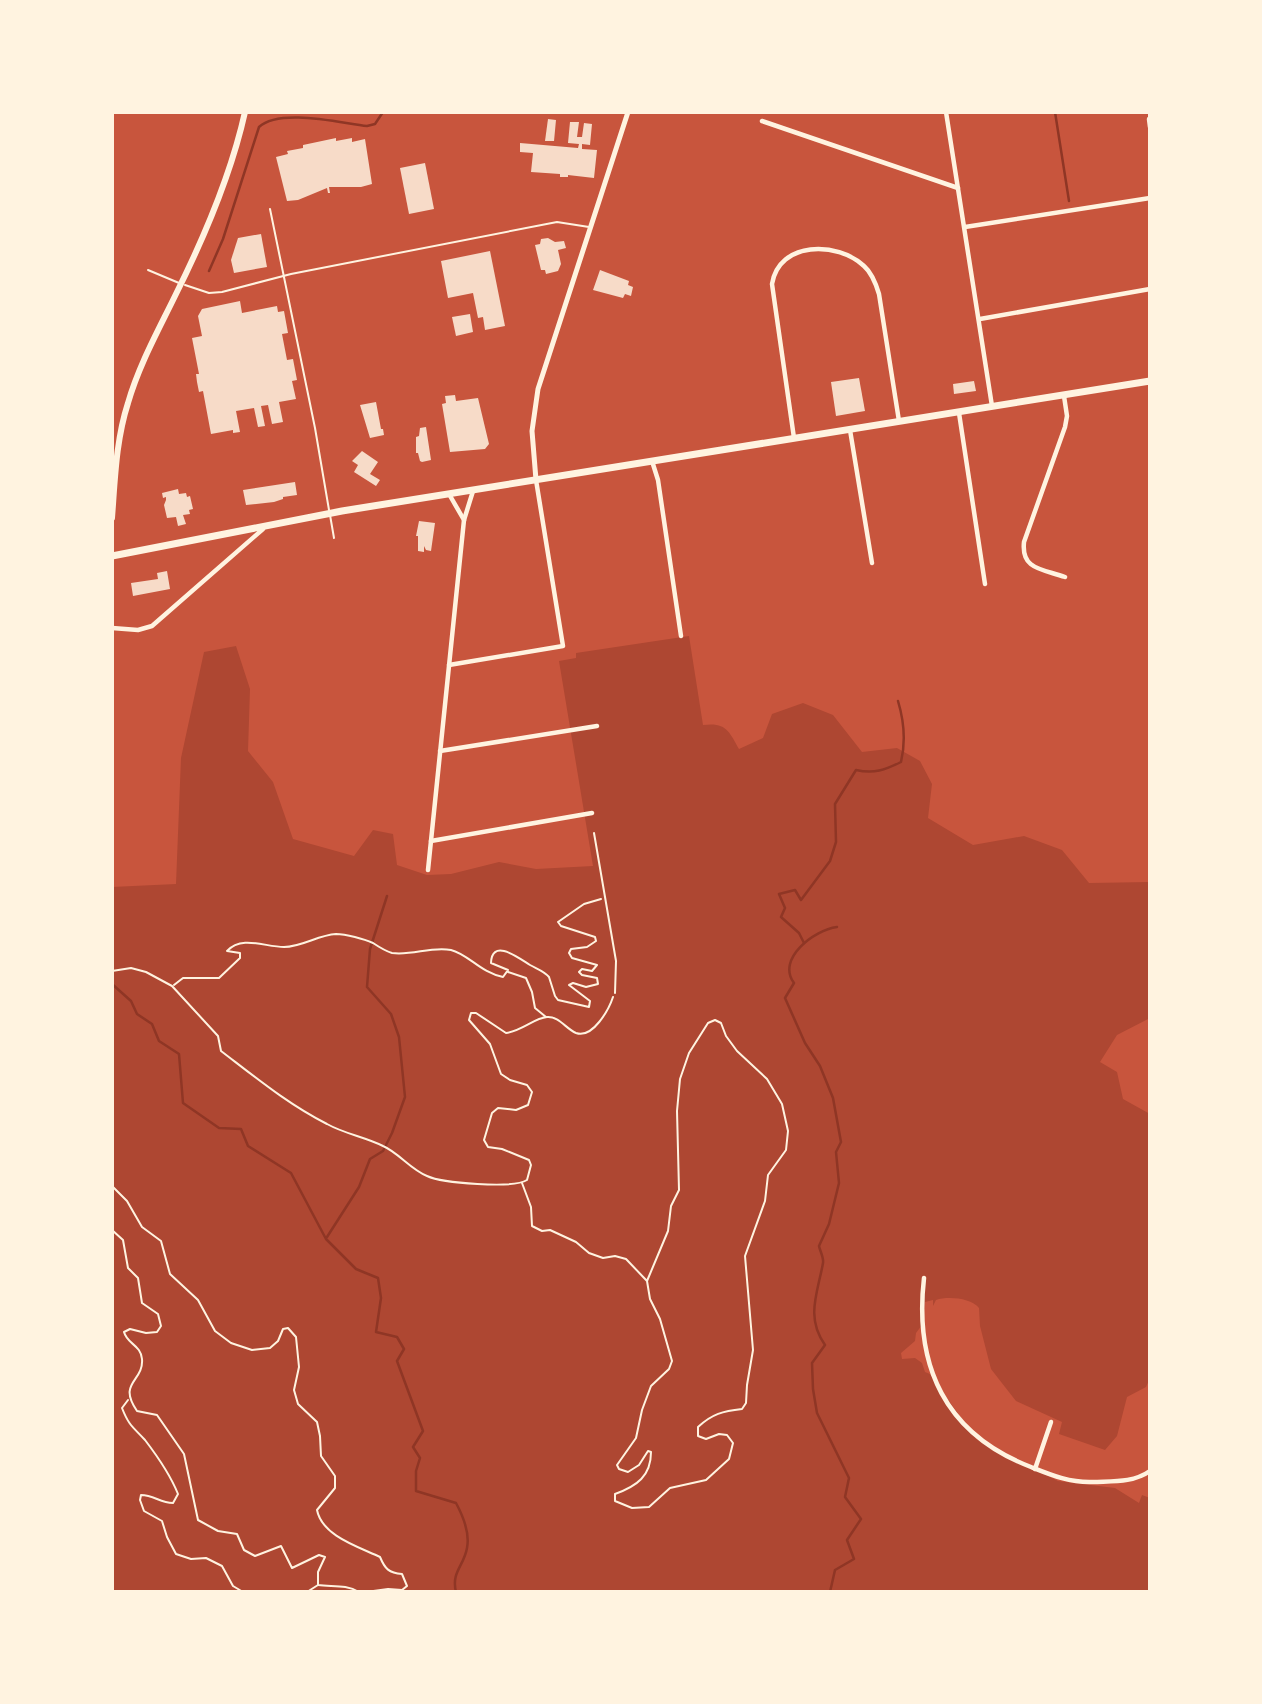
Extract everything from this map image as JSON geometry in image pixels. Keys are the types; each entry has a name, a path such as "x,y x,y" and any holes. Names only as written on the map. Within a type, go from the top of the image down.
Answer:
{"main road":[{"path":"112,518 118,442 124,415 146,354 181,284 233,159 245,112"},
{"path":"112,556 330,514 1150,381"}],"street":[{"path":"449,665 563,646 536,480 532,431 536,396 628,112"},
{"path":"946,112 992,406"},
{"path":"1149,119 1150,127"},
{"path":"762,121 958,188"},
{"path":"965,227 1150,198"},
{"path":"794,438 773,307 772,284 780,263 800,251 814,249 838,254 863,265 874,279 879,295 899,421"},
{"path":"980,319 1150,289"},
{"path":"1064,395 1067,416 1065,427 1024,542 1023,553 1032,566 1066,577"},
{"path":"958,412 985,584"},
{"path":"850,429 872,563"},
{"path":"652,461 658,480 681,636"},
{"path":"428,870 464,520 473,490"},
{"path":"449,494 464,520"},
{"path":"112,628 138,630 152,626 265,526"},
{"path":"440,751 597,726"},
{"path":"430,841 592,813"},
{"path":"924,1278 923,1340 927,1360 948,1404 984,1442 1006,1457 1069,1481 1128,1480 1150,1471"},
{"path":"1035,1469 1051,1422"}],"lane":[{"path":"270,209 315,428 334,538"},
{"path":"148,270 181,284 216,293 284,276 557,222 590,228"},
{"path":"594,833 615,961 615,993"}],"path":[{"path":"546,1017 535,1008 526,978 491,963 494,953 500,950 513,953 546,973 558,1000 589,1007 590,1001 569,985 573,983 586,987 598,984 597,978 579,972 582,969 592,971 597,965 572,958 569,953 571,949 593,944 595,937 561,926 558,922 584,904 606,898"},
{"path":"172,986 183,978 219,978 240,958 240,953 227,951 235,945 257,942 281,947 294,946 337,934 370,942 391,953 453,950 496,975 503,976 507,972"},
{"path":"112,971 131,968 146,972 172,986 218,1036 221,1051 279,1094 327,1124 390,1149 425,1176 439,1181 487,1185 522,1183 529,1175 529,1160 502,1149 488,1147 484,1140 486,1125 492,1113 498,1108 516,1110 528,1105 532,1092 527,1086 501,1074 490,1044 469,1020 471,1013 476,1013 506,1033 519,1031 546,1017 554,1017 576,1033 583,1034 592,1029 609,1010 615,993"},
{"path":"522,1183 531,1207 532,1226 542,1231 550,1230 576,1242 596,1256 626,1259 647,1281 650,1300 660,1319 672,1361 669,1369 651,1386 636,1438 617,1465 628,1472 639,1465 648,1451 651,1452 651,1465 638,1483 615,1494 615,1501 632,1508 649,1507 670,1488 706,1480 729,1459 733,1443 727,1435 719,1434 706,1439 698,1436 698,1427 709,1417 741,1409 746,1403 753,1350 745,1256 765,1201 768,1175 786,1150 788,1130 782,1104 767,1079 737,1051 722,1023 715,1020 708,1023 689,1053 680,1079 677,1111 679,1189 671,1206 668,1231 647,1281"},
{"path":"112,1186 127,1201 142,1227 161,1241 170,1274 198,1300 215,1331 231,1343 252,1350 270,1348 278,1341 283,1329 288,1328 296,1337 299,1367 294,1390 298,1404 317,1422 321,1456 335,1476 335,1488 317,1510 318,1519 335,1535 380,1557 385,1569 402,1574 407,1586 402,1590 366,1592"},
{"path":"112,1230 123,1240 128,1268 138,1278 142,1303 158,1314 162,1326 157,1332 146,1333 130,1329 124,1332 125,1338 139,1349 143,1361 139,1374 130,1384 129,1399 122,1408 130,1426 170,1475 178,1494 173,1503 163,1503 151,1495 141,1495 140,1500 144,1511 162,1521 176,1554 191,1559 206,1558 222,1566 233,1586 243,1592"},
{"path":"129,1399 137,1411 157,1415 184,1454 198,1520 218,1531 237,1534 244,1550 256,1556 281,1546 292,1567 319,1555 325,1557 318,1572 318,1585"},
{"path":"307,1592 318,1585 334,1588 349,1586 359,1592"}],"shaded area":[{"path":"689,636 703,725 717,725 726,729 739,749 763,738 772,714 803,703 833,715 862,752 897,748 920,761 932,784 928,818 973,845 1024,836 1062,850 1089,883 1150,882 1150,1018 1117,1035 1100,1062 1117,1072 1123,1099 1150,1114 1150,1378 1146,1387 1127,1397 1117,1436 1105,1450 1059,1434 1062,1422 1016,1401 991,1369 980,1326 979,1308 971,1302 947,1298 936,1300 933,1306 933,1300 925,1302 922,1325 916,1333 915,1341 901,1353 902,1359 915,1358 922,1363 925,1372 930,1374 976,1439 1058,1481 1115,1488 1139,1503 1142,1495 1150,1498 1150,1592 112,1592 112,887 176,884 181,758 204,652 236,646 250,689 248,751 273,782 293,839 354,856 373,830 393,834 397,865 427,875 451,874 499,862 536,869 593,866 559,661 576,658 576,653"}],"building":[{"path":"548,119 556,120 554,141 545,141"},
{"path":"570,122 579,122 577,137 582,137 584,123 592,124 590,145 582,144 582,149 597,150 594,178 568,175 560,177 560,174 531,172 533,153 520,152 520,143 578,148 579,144 568,143"},
{"path":"336,138 336,141 352,138 352,142 365,139 372,184 361,187 329,187 330,193 327,188 298,200 287,201 276,157 288,154 287,151 303,148 303,145"},
{"path":"425,163 434,209 409,214 400,168"},
{"path":"261,234 267,267 234,273 231,260 238,238"},
{"path":"548,238 555,242 564,241 566,248 558,250 561,264 558,271 546,274 545,270 541,270 535,245 540,244 541,239"},
{"path":"490,251 505,326 485,330 483,317 478,318 473,293 448,298 441,261"},
{"path":"600,270 629,281 628,285 633,287 631,296 625,294 623,298 593,290"},
{"path":"240,301 242,313 277,306 278,312 284,311 288,333 282,334 287,360 293,359 297,380 292,381 296,399 279,402 283,422 272,424 268,405 261,406 265,426 258,427 254,408 236,411 240,432 233,433 233,430 211,434 203,391 199,392 197,382 196,374 199,374 192,338 202,336 198,316 202,309"},
{"path":"470,314 473,332 456,336 452,317"},
{"path":"859,378 865,411 836,416 831,382"},
{"path":"974,381 976,391 954,394 953,384"},
{"path":"455,395 456,401 478,398 489,444 485,449 450,452 442,404 446,403 445,396"},
{"path":"376,402 384,435 370,438 360,405"},
{"path":"426,427 431,460 422,462 416,453 416,437 419,436 420,428"},
{"path":"362,451 378,462 370,474 380,480 376,486 354,472 358,465 352,461"},
{"path":"295,482 297,495 283,497 274,502 246,505 243,490"},
{"path":"178,489 179,494 186,493 187,497 190,496 193,509 189,510 190,514 183,515 186,524 178,526 176,517 167,518 164,505 166,497 163,498 162,493"},
{"path":"419,521 435,523 431,551 424,546 424,552 418,551 416,536"},
{"path":"167,571 170,589 133,596 131,583 158,579 157,573"}],"waterway":[{"path":"209,271 223,239 259,127 281,118 326,120 367,126 375,124 383,112"},
{"path":"1055,112 1069,201"},
{"path":"804,943 799,933 781,917 785,908 779,894 795,890 801,900 830,861 836,842 835,804 856,770 879,771 901,762 904,731 898,701"},
{"path":"327,1237 359,1187 370,1159 383,1151 405,1097 399,1037 391,1014 367,987 370,949 387,896"},
{"path":"830,1592 835,1570 854,1559 847,1540 861,1519 845,1497 849,1478 817,1413 813,1389 812,1363 825,1345 819,1335 814,1314 823,1261 819,1246 829,1224 839,1183 836,1152 841,1142 833,1098 820,1066 805,1043 785,998 794,983 790,965 800,947 818,934 837,927"},
{"path":"112,984 131,1001 137,1014 152,1024 159,1041 179,1054 183,1103 219,1128 241,1129 248,1146 291,1173 326,1239 356,1269 378,1278 381,1298 376,1332 397,1337 404,1349 397,1361 423,1431 413,1447 420,1458 416,1471 416,1491 456,1503 468,1536 467,1548 456,1574 456,1592"}]}
